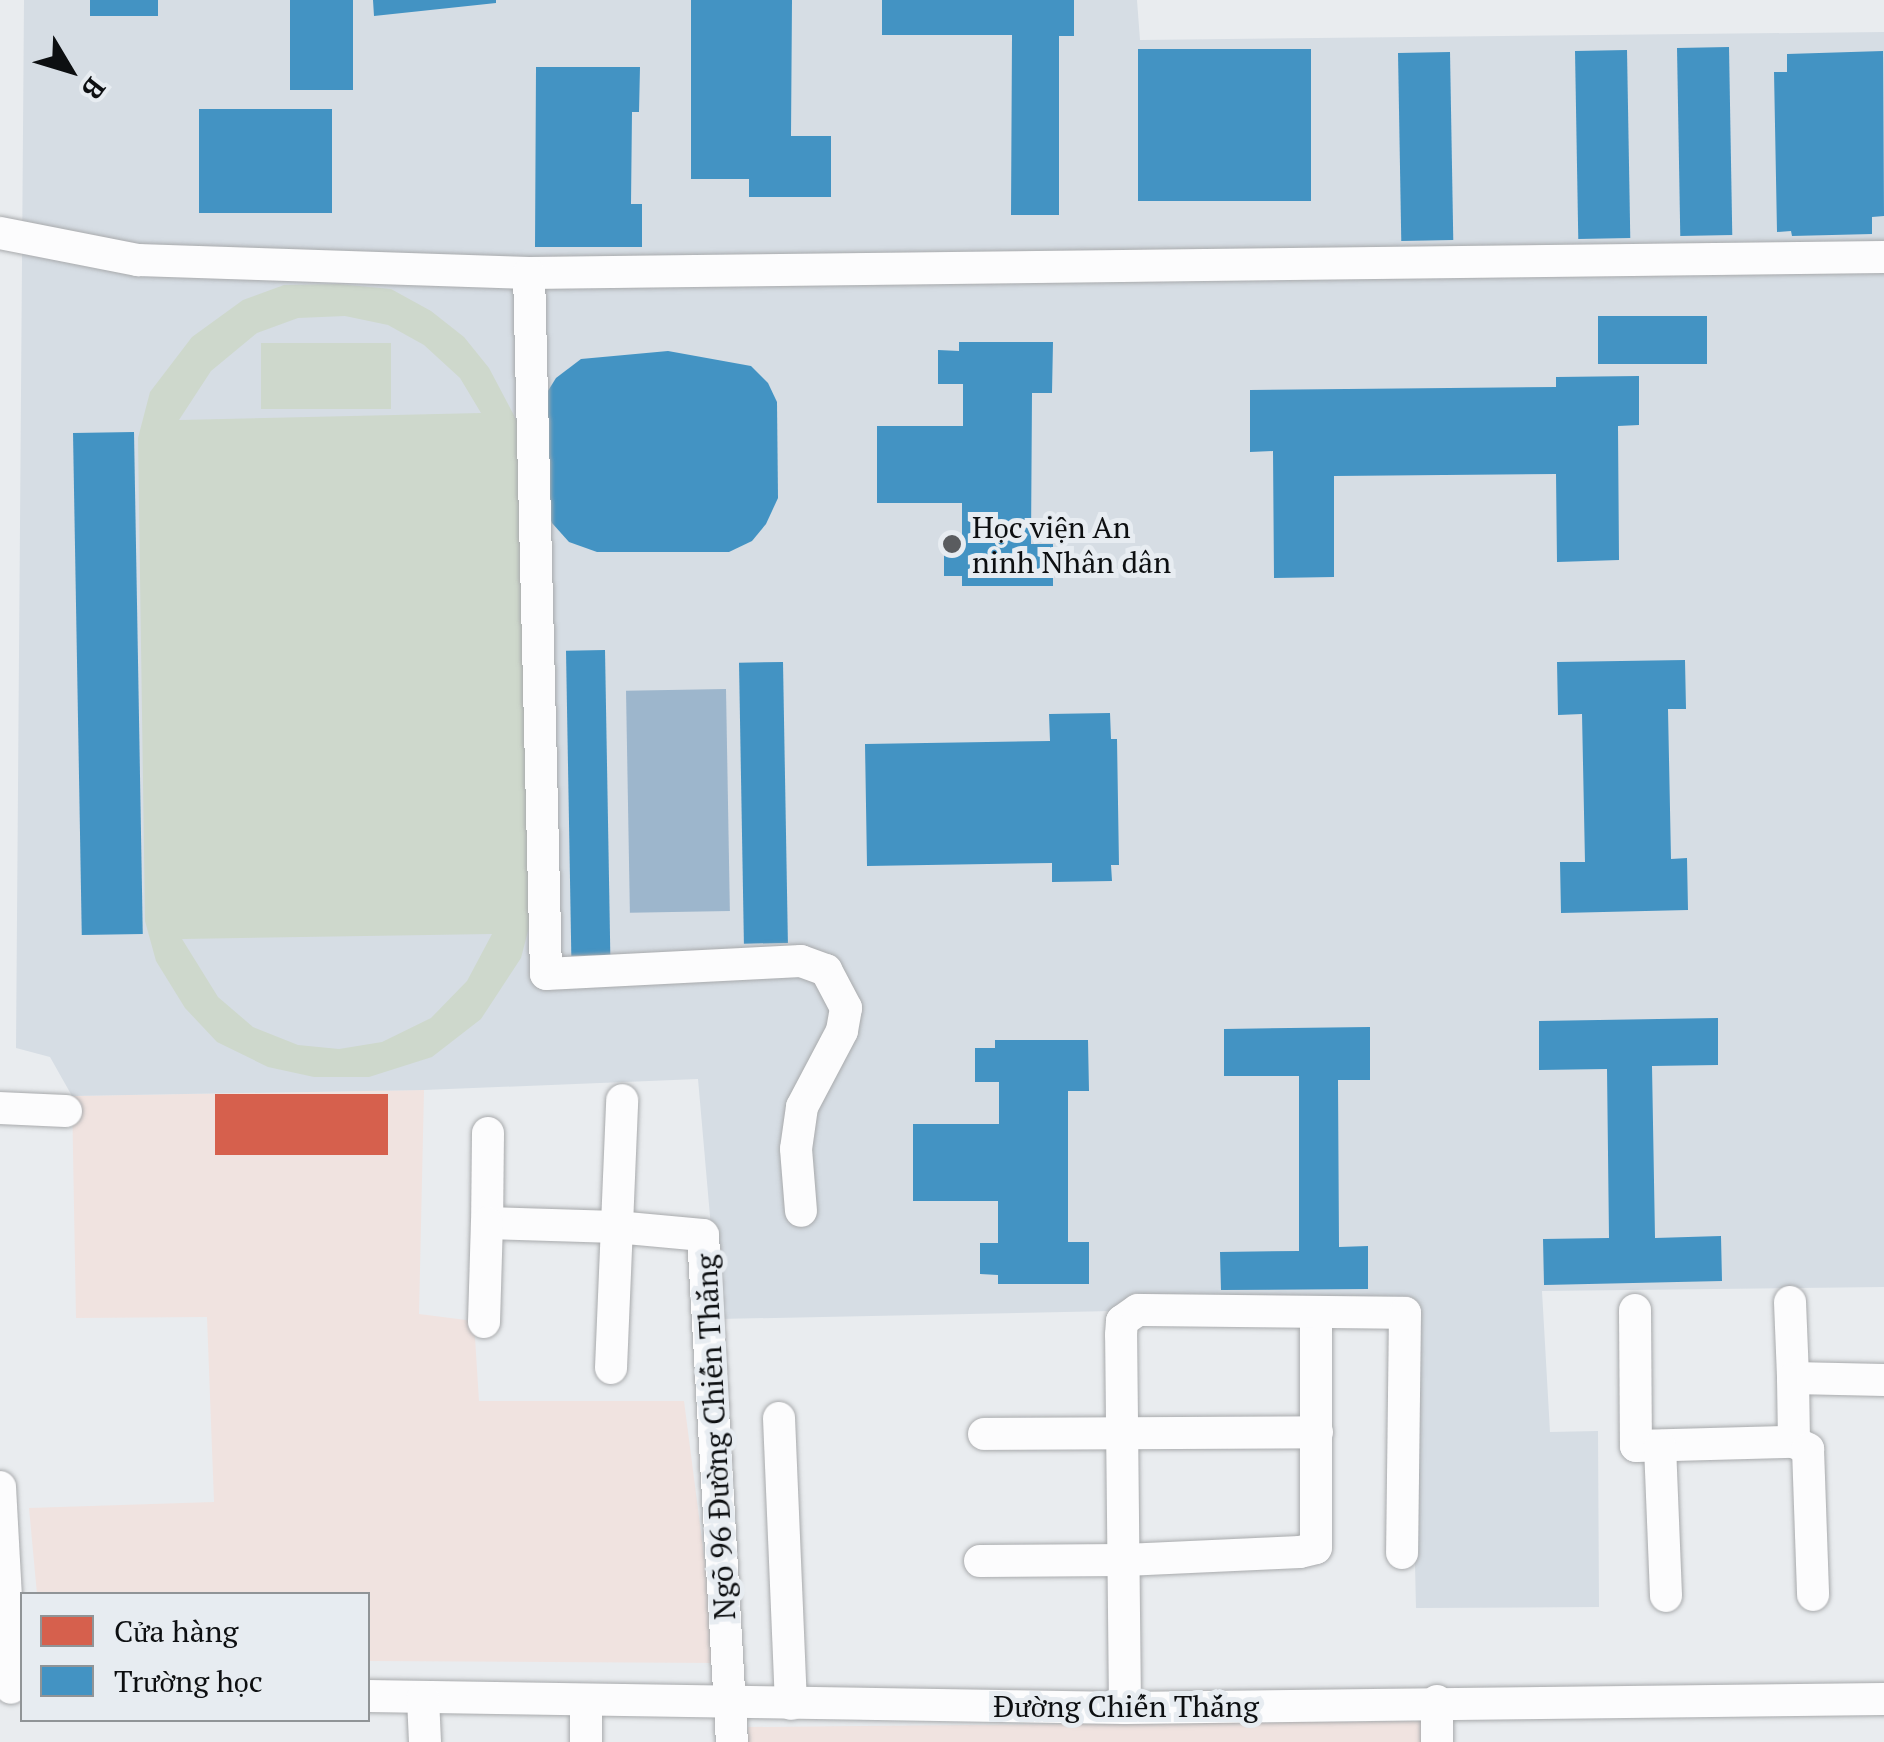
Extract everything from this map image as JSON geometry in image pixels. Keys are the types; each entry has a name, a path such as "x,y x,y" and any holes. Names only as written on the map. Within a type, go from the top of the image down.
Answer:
{"street":[{"path":"0,233 138,260 529,273 1884,257"},
{"path":"529,273 546,974 802,961 826,970 846,1008 842,1031 802,1107 796,1149 802,1212"},
{"path":"611,1368 622,1100"},
{"path":"0,1108 66,1110"},
{"path":"484,1322 488,1133"},
{"name":"Ngõ 96 Đường Chiến Thắng","path":"487,1223 616,1227 703,1236 732,1705"},
{"path":"1790,1302 1794,1442"},
{"path":"1125,1708 1122,1321 1138,1310 1405,1312 1402,1553"},
{"path":"1635,1310 1666,1596"},
{"path":"980,1561 1125,1560 1316,1548 1316,1312"},
{"path":"1793,1378 1884,1380"},
{"path":"779,1418 792,1704"},
{"path":"984,1434 1318,1432"},
{"path":"1648,1446 1794,1442 1808,1449 1813,1595"},
{"path":"0,1487 11,1688"},
{"name":"Đường Chiến Thắng","path":"370,1696 732,1705 1125,1708 1884,1698"},
{"path":"424,1698 424,1742"},
{"path":"586,1700 586,1742"},
{"path":"1437,1701 1437,1742"},
{"path":"732,1705 732,1742"}],"shaded area":[{"name":"Học viện An ninh Nhân dân","path":"24,0 1137,0 1140,40 1884,32 1884,1287 1542,1291 1550,1432 1598,1431 1599,1607 1416,1608 1409,1305 719,1319 698,1079 424,1090 72,1096 50,1057 16,1048"},
{"path":"338,284 391,289 431,311 464,337 489,368 517,421 534,908 521,958 481,1019 432,1057 369,1077 314,1077 268,1067 217,1042 185,1008 156,961 145,921 138,438 150,392 192,337 243,300 284,285","holes":["345,316 388,325 424,345 460,378 481,413 179,420 211,371 257,333 298,318","492,934 467,981 431,1018 382,1042 339,1049 298,1045 253,1027 218,997 182,939"]},
{"path":"261,343 391,343 391,409 261,409"},
{"path":"424,1090 419,1314 474,1321 479,1401 684,1401 718,1663 370,1661 370,1592 37,1592 29,1508 214,1502 207,1317 76,1318 72,1096"},
{"path":"1425,1721 1425,1742 748,1742 748,1727"}],"water":[{"path":"726,689 730,911 630,913 626,691"}],"building: Cửa hàng":[{"path":"215,1094 388,1094 388,1155 215,1155"}],"building: Trường học":[{"path":"90,0 158,0 158,16 90,16"},
{"path":"290,0 353,0 353,90 290,90"},
{"path":"373,0 496,0 496,3 374,16"},
{"path":"691,0 792,0 791,136 831,136 831,197 749,197 749,179 691,179"},
{"path":"882,0 1074,0 1074,36 1059,36 1059,215 1011,215 1012,35 882,35"},
{"path":"1729,47 1732,235 1680,236 1677,48"},
{"path":"1138,49 1311,49 1311,201 1138,201"},
{"path":"1627,50 1630,238 1578,239 1575,51"},
{"path":"1883,51 1884,216 1872,217 1872,234 1792,236 1791,231 1777,232 1774,72 1787,72 1787,54"},
{"path":"1450,52 1453,240 1401,241 1398,53"},
{"path":"536,67 640,67 639,112 632,112 631,204 642,204 642,247 535,247"},
{"path":"199,109 332,109 332,213 199,213"},
{"path":"1598,316 1707,316 1707,364 1598,364"},
{"path":"959,342 1053,342 1052,393 1032,393 1031,544 1053,544 1053,586 962,586 962,576 944,576 944,545 962,545 962,503 877,503 877,426 963,426 963,384 938,384 938,350 959,351"},
{"path":"668,351 751,366 768,383 777,402 778,498 766,524 752,541 729,552 597,552 569,542 552,523 542,498 541,402 556,378 581,359"},
{"path":"1639,376 1639,425 1618,426 1619,560 1557,562 1556,474 1334,476 1334,577 1274,578 1273,451 1250,452 1250,390 1556,387 1556,377"},
{"path":"134,432 143,934 82,935 73,433"},
{"path":"605,650 610,955 571,956 566,651"},
{"path":"1685,660 1686,709 1668,709 1671,859 1687,858 1688,910 1561,913 1560,862 1585,862 1582,714 1558,715 1557,662"},
{"path":"783,662 788,943 744,944 739,663"},
{"path":"1110,713 1111,739 1117,739 1119,865 1111,865 1112,881 1052,882 1052,863 867,866 865,744 1050,741 1049,714"},
{"path":"1718,1018 1718,1065 1652,1066 1655,1238 1721,1236 1722,1281 1544,1285 1543,1239 1609,1238 1607,1069 1539,1070 1539,1021"},
{"path":"1370,1027 1370,1080 1338,1080 1339,1247 1368,1246 1368,1289 1221,1290 1220,1252 1299,1251 1299,1076 1224,1076 1224,1029"},
{"path":"995,1040 1088,1040 1089,1091 1068,1091 1068,1242 1089,1242 1089,1284 998,1284 998,1275 980,1274 980,1243 998,1243 998,1201 913,1201 913,1124 999,1124 999,1082 975,1082 975,1048 995,1048"}],"place":[{"name":"Học viện An ninh Nhân dân","path":"952,544"}]}
